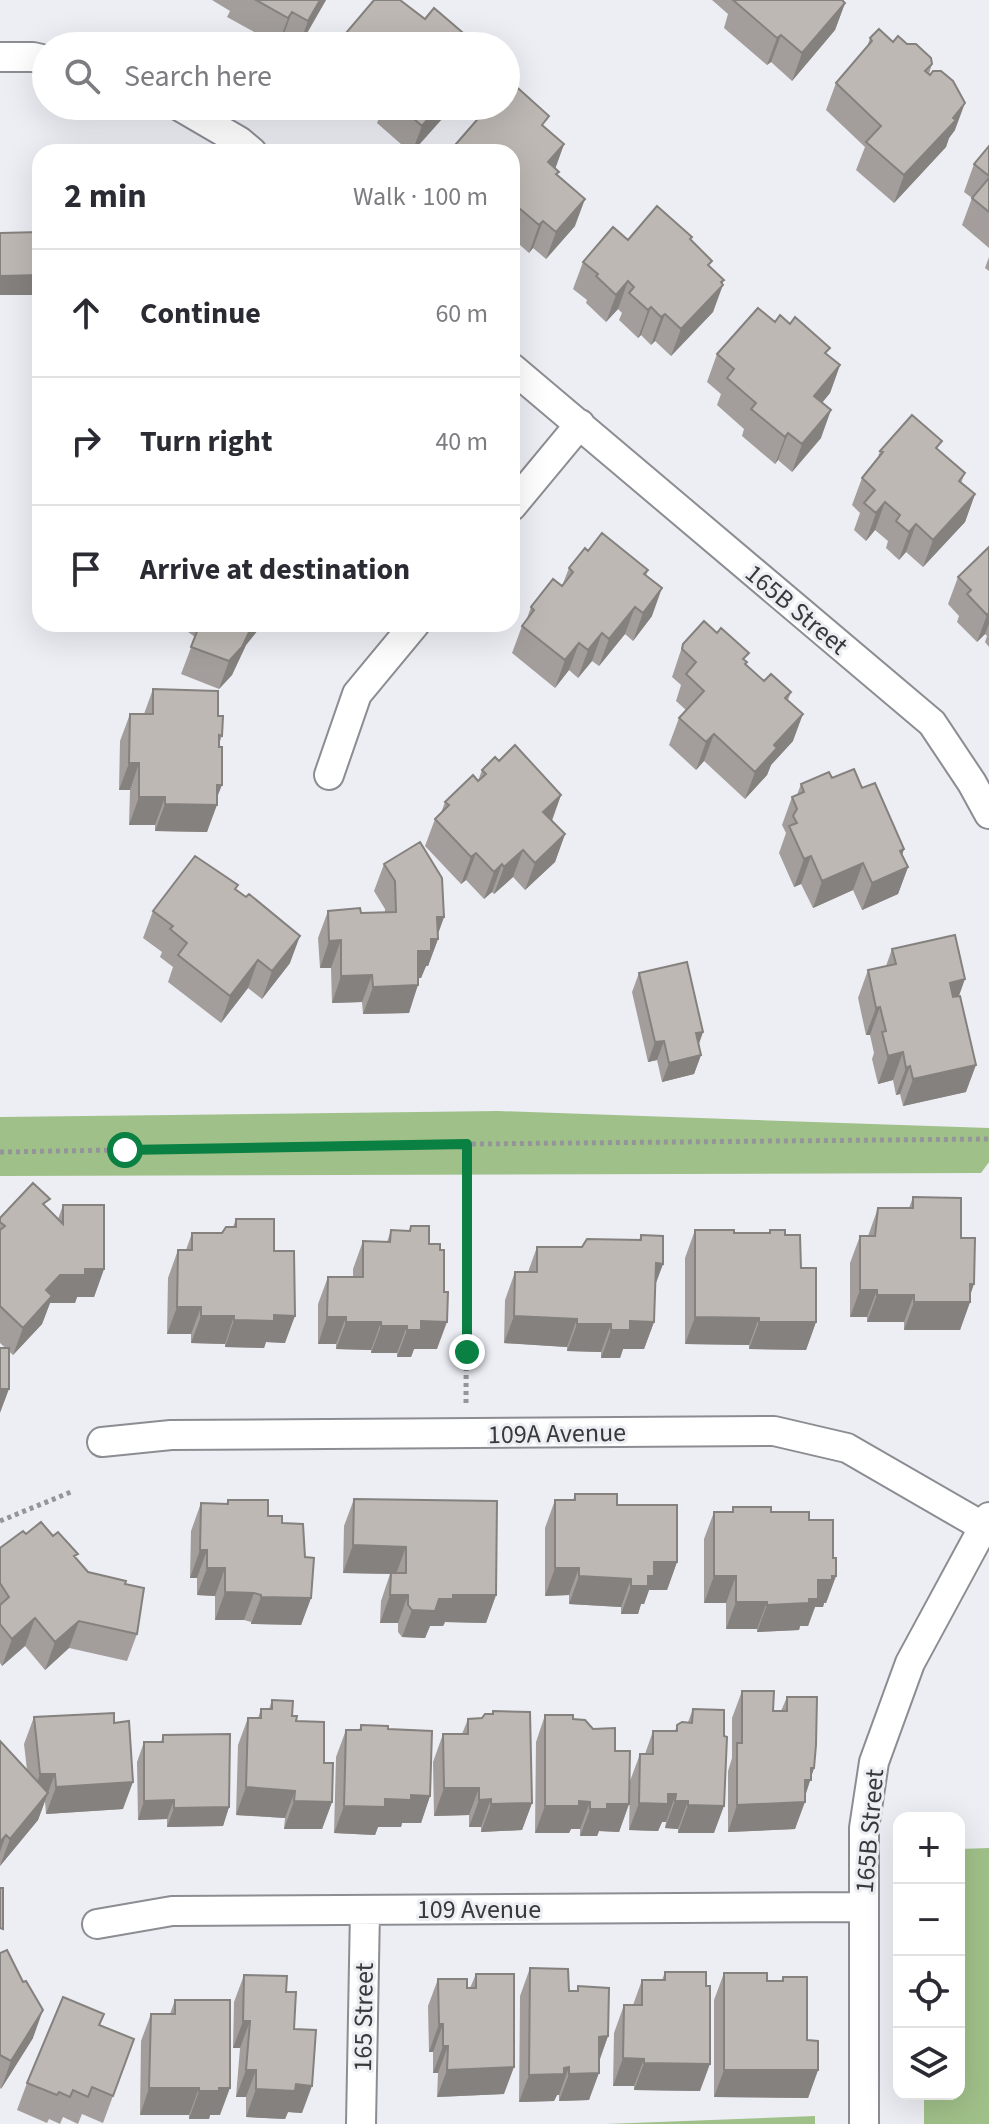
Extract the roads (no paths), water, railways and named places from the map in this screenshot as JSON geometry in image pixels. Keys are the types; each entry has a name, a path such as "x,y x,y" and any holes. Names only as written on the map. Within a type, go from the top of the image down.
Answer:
{"street":[{"path":"0,57 32,57"},
{"path":"203,120 243,144"},
{"name":"165B Street","path":"520,375 932,723 989,814"},
{"path":"520,496 580,424"},
{"path":"329,775 357,694 408,632"},
{"name":"109A Avenue","path":"102,1442 171,1435 774,1431 847,1448 987,1525"},
{"name":"165B Street","path":"864,2124 864,1828 874,1762 910,1663 987,1525"},
{"name":"109 Avenue","path":"97,1924 172,1911 862,1907"},
{"name":"165 Street","path":"361,2124 365,1910"}]}
